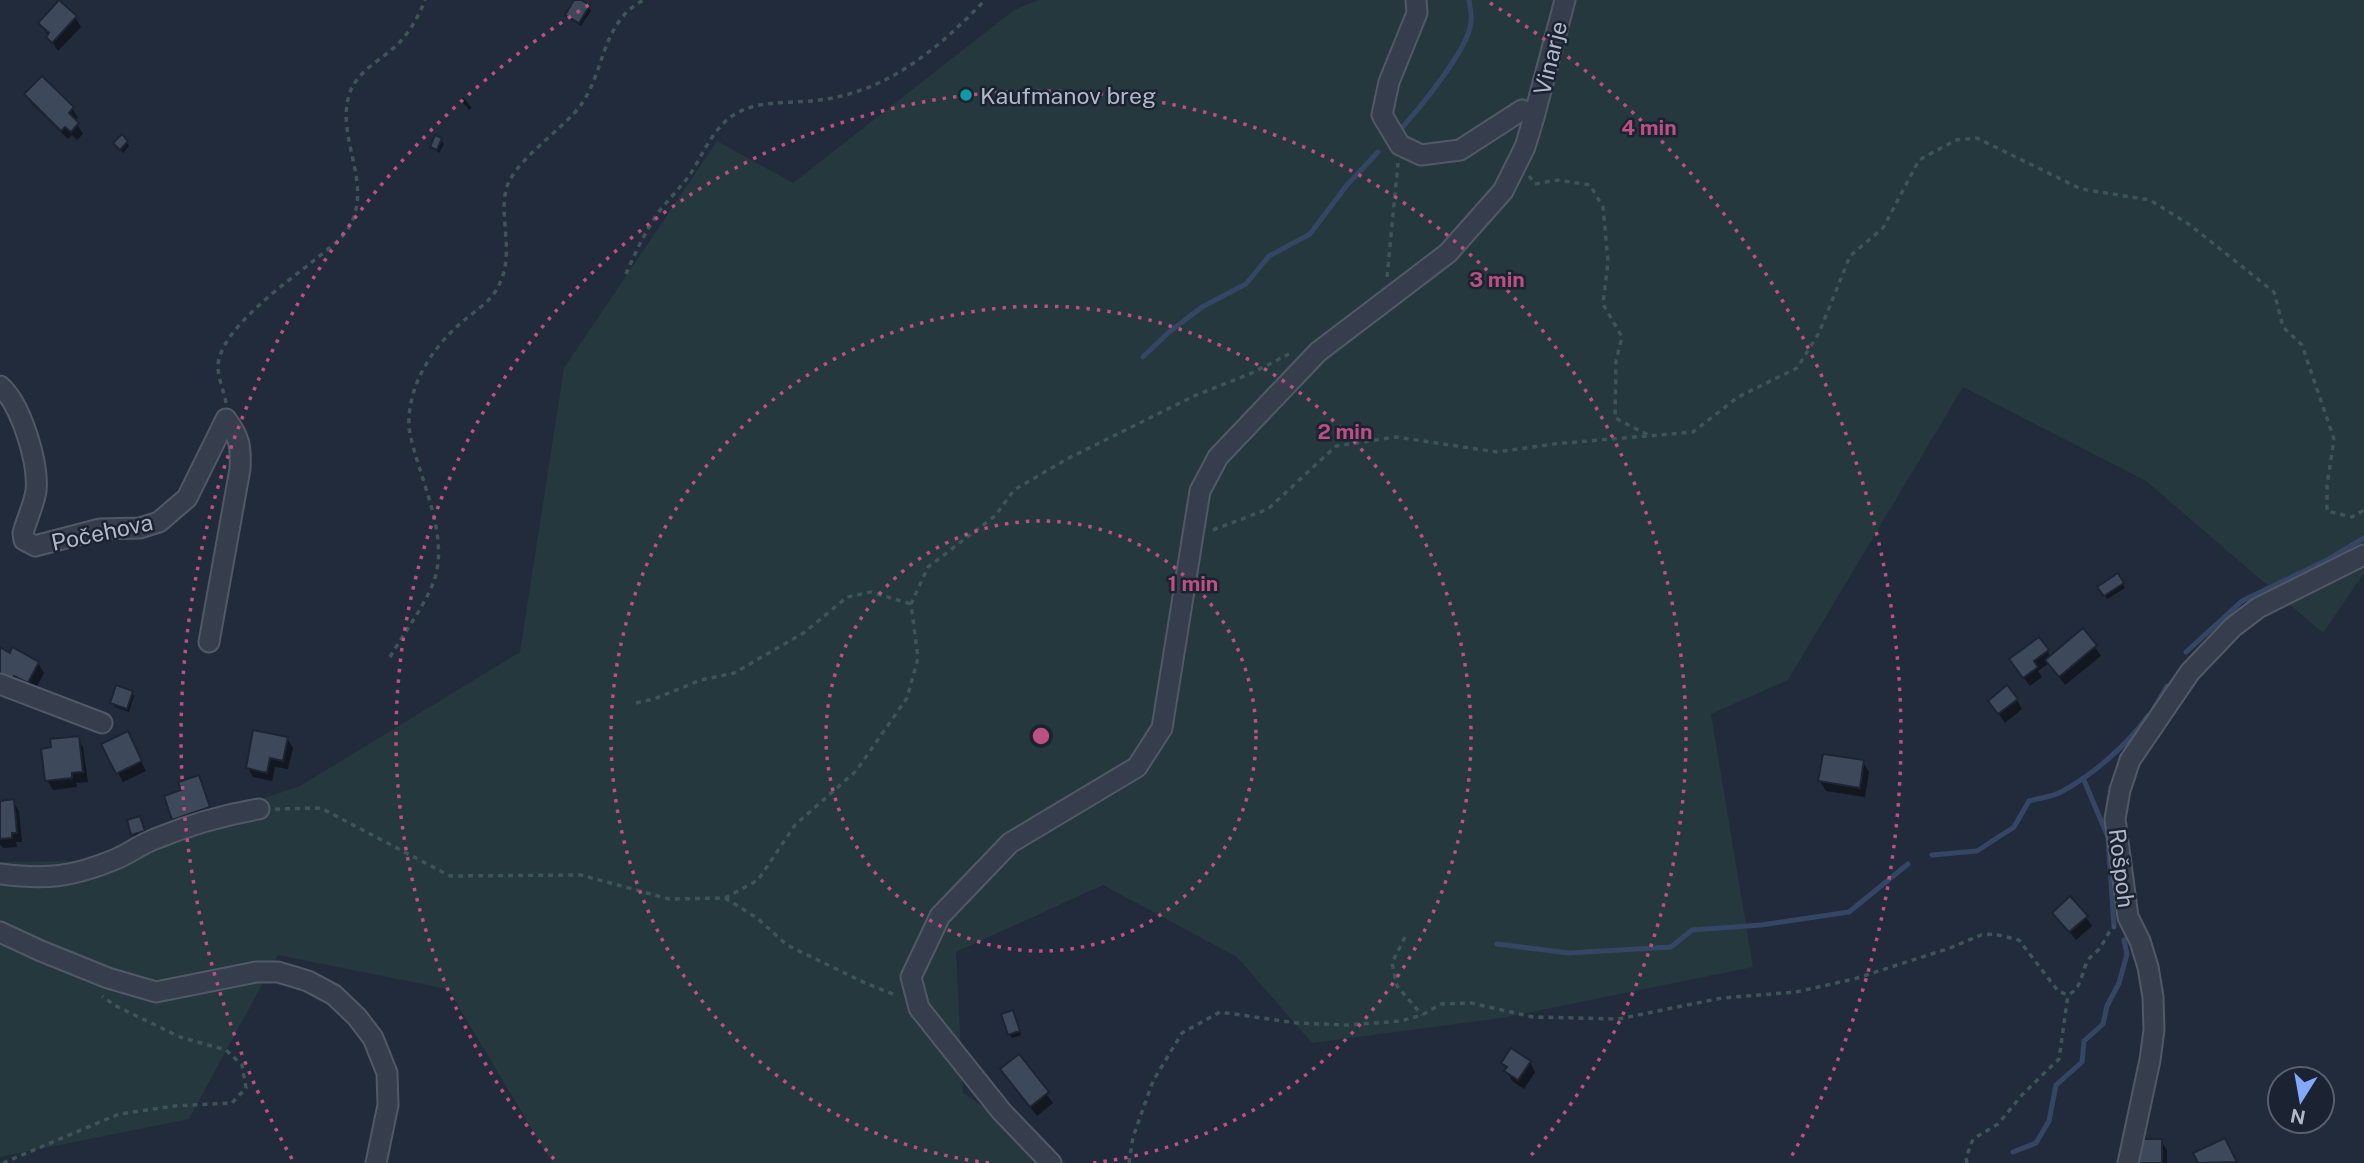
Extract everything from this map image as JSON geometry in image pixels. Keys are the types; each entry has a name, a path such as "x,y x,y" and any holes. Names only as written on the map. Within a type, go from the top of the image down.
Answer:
{"street":[{"path":"1416,0 1417,13 1389,82 1382,115 1399,145 1421,155 1460,150 1522,110 1534,117"},
{"name":"Vinarje","path":"919,1008 911,977 940,916 1010,842 1137,767 1162,728 1200,491 1218,457 1318,352 1448,253 1503,191 1525,147 1564,0"},
{"name":"Počehova","path":"0,386 10,394 34,456 36,491 23,533 24,540 35,546 100,529 140,527 159,522 187,498 226,418"},
{"path":"209,642 240,469 240,445 236,432 226,418"},
{"name":"Rošpoh","path":"2128,1163 2154,1030 2153,997 2148,967 2140,941 2128,917 2115,820 2120,790 2130,760 2190,672 2233,627 2258,608 2364,555"},
{"path":"0,684 102,723"},
{"path":"0,874 36,878 77,873 118,858 152,839 225,815 259,809"},
{"path":"0,932 108,978 156,992 256,972 278,972 308,981 334,995 357,1017 373,1038 387,1073 388,1105 376,1163"},
{"path":"919,1008 1002,1112 1051,1163"}],"path":[{"path":"226,418 226,401 219,377 220,354 230,337 248,317 335,244 348,229 358,198 346,116 351,88 358,76 407,33 425,0"},
{"path":"390,657 432,586 439,555 432,514 409,428 408,416 415,386 445,338 490,298 500,284 506,257 505,191 509,181 530,156 575,113 590,87 612,32 629,9 644,0"},
{"path":"626,274 646,231 658,213 688,177 713,136 734,114 766,104 839,97 880,83 924,57 946,40 985,0"},
{"path":"1192,538 1268,509 1336,446 1396,437 1497,452 1553,444 1693,432 1738,397 1797,368 1819,333 1850,256 1883,228 1919,160 1956,140 1977,138 2081,189 2150,200 2190,225 2274,292 2283,327 2302,345 2334,439 2327,486 2327,510 2352,517 2364,510"},
{"path":"1385,300 1399,145"},
{"path":"1525,147 1524,170 1535,184 1557,180 1590,185 1603,207 1608,262 1604,304 1622,337 1616,361 1615,418 1650,436"},
{"path":"259,809 321,808 450,876 581,875 668,899 725,898 758,880 795,825 856,771 906,698 918,658 911,604 929,567 995,516 1014,490 1067,459 1194,396 1252,373 1289,354 1318,352"},
{"path":"636,703 654,699 701,680 734,673 805,632 847,597 871,592 911,604"},
{"path":"725,898 757,918 788,945 865,983 887,990 919,1008"},
{"path":"1129,1163 1133,1137 1153,1081 1182,1033 1220,1012 1297,1023 1347,1025 1401,1021 1422,1015 1441,1004 1471,1003 1533,1017 1619,1018 1722,998 1796,992 1854,979 1950,948 1981,935 1994,934 2019,940 2058,991 2068,995 2075,992 2085,972 2087,961 2099,949 2110,930 2128,917"},
{"path":"1405,937 1392,963 1394,974 1397,986 1422,1015"},
{"path":"3,1163 119,1114 174,1106 232,1103 246,1088 242,1065 226,1049 180,1037 114,1005 93,990"},
{"path":"1967,1163 1966,1158 1973,1139 1998,1124 2022,1095 2059,1059 2068,995"}],"green space":[{"path":"1038,0 2364,0 2364,573 2323,633 2146,481 1963,387 1788,680 1711,714 1753,967 1502,1018 1312,1043 1237,957 1103,885 956,952 963,1093 1066,1163 552,1163 448,989 278,955 189,1119 0,1157 0,862 77,861 300,786 520,652 564,368 717,141 793,183 1014,10"}],"building":[{"path":"59,0 77,16 52,43 46,37 49,33 38,23"},
{"path":"574,0 590,5 579,23 565,15"},
{"path":"42,76 74,107 69,113 79,123 71,132 65,127 61,131 24,94"},
{"path":"122,134 128,141 120,150 113,143"},
{"path":"435,135 442,138 437,150 430,147"},
{"path":"2118,573 2124,583 2104,596 2097,587"},
{"path":"2083,628 2097,645 2059,677 2045,660"},
{"path":"2039,637 2049,650 2034,661 2038,667 2023,678 2009,659"},
{"path":"0,647 10,653 12,647 39,662 28,683 14,676 9,684 0,680"},
{"path":"116,685 133,691 127,709 110,703"},
{"path":"2007,685 2018,699 1998,714 1988,701"},
{"path":"253,730 288,737 283,761 270,758 267,773 246,768"},
{"path":"128,731 142,761 116,774 101,744"},
{"path":"79,736 83,772 72,773 72,778 45,781 41,749 51,747 50,739"},
{"path":"1823,754 1864,760 1860,788 1818,781"},
{"path":"199,775 210,807 172,820 164,796 181,790 178,782"},
{"path":"14,799 17,833 12,833 12,838 0,839 0,801"},
{"path":"140,816 145,831 131,835 127,820"},
{"path":"2070,896 2088,916 2069,932 2052,913"},
{"path":"1013,1010 1020,1031 1008,1035 1001,1014"},
{"path":"1511,1048 1531,1061 1518,1080 1504,1071 1507,1067 1501,1063"},
{"path":"1019,1054 1049,1092 1030,1107 1000,1069"},
{"path":"2225,1138 2237,1162 2198,1163 2193,1153"},
{"path":"2139,1139 2162,1139 2162,1163 2139,1163"}],"waterway":[{"path":"1399,131 1441,79 1462,47 1471,22 1469,0"},
{"path":"1143,357 1169,332 1202,307 1246,284 1269,256 1310,234 1347,185 1378,152"},
{"path":"2186,652 2242,601 2327,560 2364,538"},
{"path":"2154,708 2167,686"},
{"path":"1932,855 1977,851 2014,827 2029,801 2061,792 2097,768 2130,738 2148,716"},
{"path":"2083,778 2108,837 2114,927"},
{"path":"1497,944 1569,953 1671,947 1692,930 1761,925 1849,912 1908,864"},
{"path":"2013,1152 2036,1143 2049,1121 2056,1085 2082,1062 2084,1041 2103,1024 2127,954 2124,940"}],"place":[{"name":"Kaufmanov breg","path":"966,95"}]}
